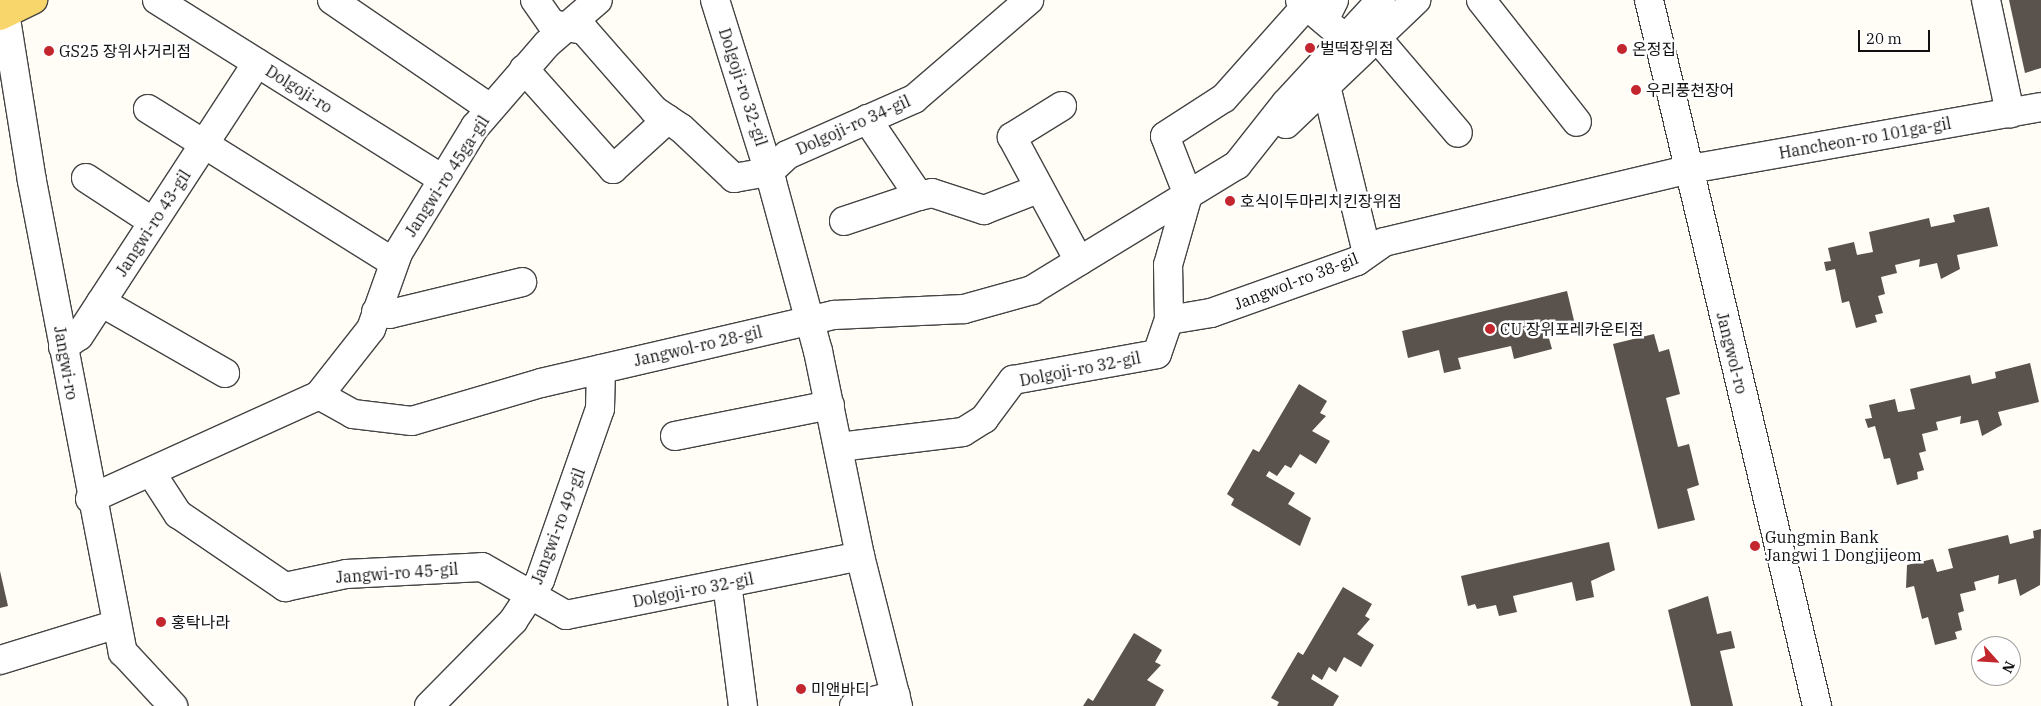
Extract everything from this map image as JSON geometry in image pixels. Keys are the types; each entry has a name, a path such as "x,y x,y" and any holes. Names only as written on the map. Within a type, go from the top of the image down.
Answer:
{"main road":[{"path":"3,10 33,0"}],"street":[{"name":"Dolgoji-ro","path":"157,0 442,179"},
{"path":"332,0 490,108"},
{"path":"535,0 552,24 584,30 654,110 668,119 734,178 769,172"},
{"name":"Jangwi-ro 45ga-gil","path":"319,395 371,329 394,263 442,179 490,108 524,69 598,0"},
{"name":"Dolgoji-ro 34-gil","path":"769,172 787,155 914,99 1028,0"},
{"name":"Jangwol-ro 28-gil","path":"319,395 353,414 412,421 601,369 834,315 964,309 1032,290 1237,166 1286,103 1381,0"},
{"path":"1237,166 1327,90 1416,0"},
{"path":"1481,0 1577,122"},
{"name":"Jangwol-ro","path":"1649,0 1817,706"},
{"path":"1986,0 2010,113"},
{"name":"Dolgoji-ro 32-gil","path":"718,1 769,172 809,321 840,447 860,556 897,700"},
{"path":"1169,320 1168,265 1188,195 1165,136 1224,98 1316,6 1345,38"},
{"name":"Jangwi-ro","path":"3,10 90,499 122,652 173,706"},
{"path":"1378,39 1458,132"},
{"name":"Jangwi-ro 43-gil","path":"63,347 79,336 257,63"},
{"path":"524,69 613,169 668,119"},
{"path":"1327,90 1367,253"},
{"path":"1062,106 1012,137 1038,189 1079,261"},
{"name":"Hancheon-ro 101ga-gil","path":"1690,169 2041,107"},
{"path":"148,108 394,263"},
{"path":"867,119 919,196"},
{"name":"Jangwol-ro 38-gil","path":"1169,320 1211,313 1358,261 1384,242 1690,169"},
{"path":"86,178 153,222"},
{"path":"844,221 932,193 984,210 1038,189"},
{"path":"376,312 390,314 522,282"},
{"path":"102,302 225,373"},
{"name":"Dolgoji-ro 32-gil","path":"840,447 963,432 984,419 1014,380 1157,354 1169,320"},
{"name":"Jangwi-ro 49-gil","path":"429,706 513,621 540,580 600,409 601,369"},
{"path":"90,499 152,474 319,395"},
{"path":"675,436 830,404"},
{"name":"Jangwi-ro 45-gil","path":"152,474 178,514 285,587 346,574 482,567 529,596"},
{"name":"Dolgoji-ro 32-gil","path":"529,596 566,615 860,556"},
{"path":"727,583 743,706"},
{"path":"0,660 117,624"},
{"path":"854,706 897,700"}],"building":[{"path":"2009,0 2041,0 2041,68 2025,73"},
{"path":"1989,207 1998,246 1957,255 1960,269 1941,279 1937,263 1919,267 1920,259 1895,265 1897,273 1881,277 1885,294 1878,296 1883,313 1875,315 1877,322 1856,328 1849,301 1842,303 1835,269 1826,271 1824,262 1831,261 1828,248 1854,242 1857,255 1873,252 1869,232 1929,218 1931,227 1955,222 1953,215"},
{"path":"1567,291 1576,329 1548,335 1552,349 1514,359 1511,346 1458,358 1461,369 1444,373 1439,350 1408,358 1402,331"},
{"path":"1654,334 1659,352 1669,349 1680,394 1666,398 1678,447 1689,444 1699,485 1687,489 1695,520 1658,529 1613,344"},
{"path":"2030,363 2039,402 1998,412 2002,425 1982,436 1978,420 1960,424 1961,416 1936,422 1938,430 1922,434 1926,451 1919,453 1924,470 1917,472 1918,479 1897,485 1890,458 1884,459 1875,426 1868,428 1865,419 1872,418 1869,405 1895,399 1898,412 1915,409 1910,389 1970,375 1972,384 1996,378 1995,372"},
{"path":"1299,384 1327,401 1320,413 1326,416 1312,431 1330,441 1316,464 1300,454 1291,468 1285,465 1277,476 1269,471 1266,476 1295,493 1288,504 1311,518 1300,546 1231,505 1234,499 1227,494 1253,449 1259,452"},
{"path":"2041,529 2040,585 2020,596 2016,579 1998,584 1999,575 1974,582 1976,590 1960,594 1964,611 1958,613 1962,630 1955,632 1957,639 1935,645 1928,617 1922,619 1914,586 1906,588 1907,565 1933,559 1937,572 1953,568 1948,549 2008,535 2010,544 2034,538 2033,531"},
{"path":"1609,542 1615,570 1591,581 1594,597 1576,601 1572,582 1513,596 1517,612 1499,616 1496,605 1477,609 1475,604 1468,606 1461,576"},
{"path":"0,571 8,606 0,608"},
{"path":"1343,587 1372,604 1365,616 1370,619 1357,634 1374,645 1361,667 1344,657 1336,672 1329,667 1322,680 1313,674 1311,679 1339,696 1333,706 1277,706 1279,702 1271,698 1298,652 1303,655"},
{"path":"1708,596 1717,634 1731,631 1735,648 1720,651 1733,706 1691,706 1668,610"},
{"path":"1134,633 1162,650 1155,662 1161,665 1147,680 1164,690 1155,706 1083,706 1088,698 1093,701"}],"place":[{"name":"벌떡장위점","path":"1310,48"},
{"name":"온정집","path":"1622,49"},
{"name":"GS25 장위사거리점","path":"49,51"},
{"name":"우리풍천장어","path":"1636,90"},
{"name":"호식이두마리치킨장위점","path":"1230,201"},
{"name":"CU 장위포레카운티점","path":"1490,329"},
{"name":"Gungmin Bank Jangwi 1 Dongjijeom","path":"1755,546"},
{"name":"홍탁나라","path":"161,622"},
{"name":"미앤바디","path":"801,689"}]}
